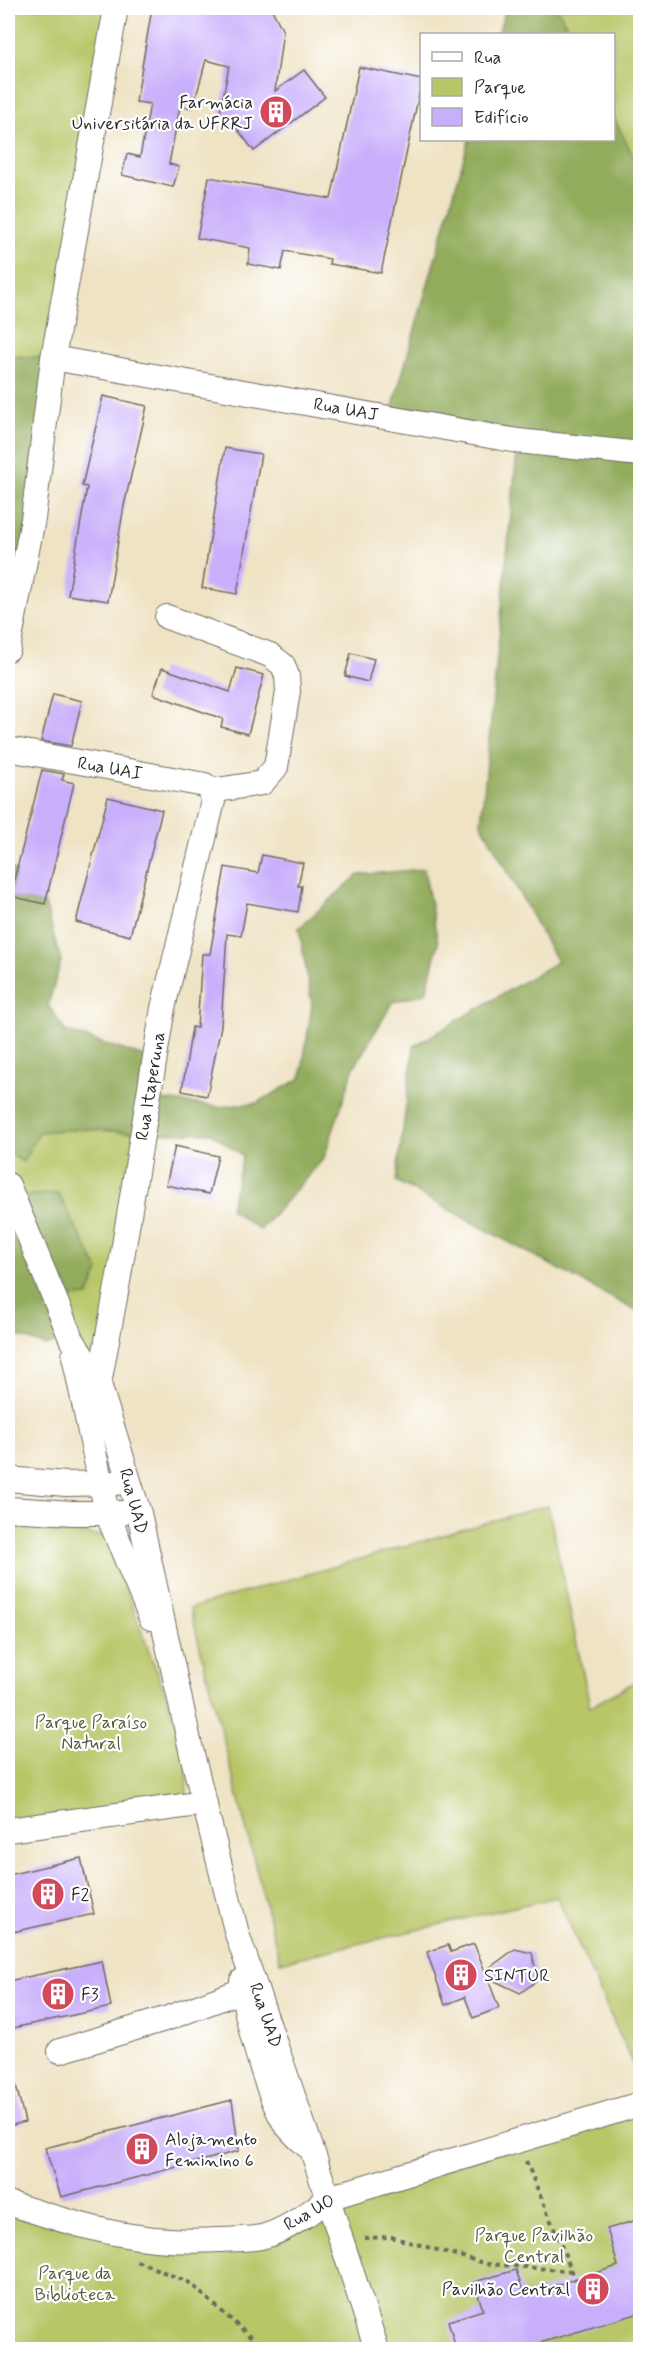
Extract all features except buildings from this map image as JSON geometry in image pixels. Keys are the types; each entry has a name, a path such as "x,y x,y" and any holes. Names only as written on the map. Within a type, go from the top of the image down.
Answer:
{"street":[{"path":"8,649 33,519 53,358 117,8"},
{"name":"Rua UAJ","path":"53,358 518,441 640,454"},
{"path":"167,617 270,655 283,665 287,676 288,691 276,767 262,783 211,791"},
{"name":"Rua UAI","path":"8,749 205,785 211,791"},
{"name":"Rua Itaperuna","path":"99,1384 163,1008 213,801 211,791"},
{"name":"Rua UAD","path":"8,1185 70,1336 99,1384 139,1513 174,1675 237,1934 314,2153 376,2349"},
{"name":"Rua UAD","path":"70,1336 107,1513 174,1675"},
{"path":"8,1479 66,1484 130,1483"},
{"path":"8,1509 139,1513"},
{"path":"8,1830 205,1803"},
{"path":"237,1934 243,1990 253,2033 278,2110 288,2126 314,2153"},
{"path":"60,2051 168,2018 243,1990"},
{"name":"Rua UO","path":"8,2203 80,2226 121,2235 189,2242 265,2236 292,2224 328,2198 640,2104"}],"path":[{"path":"518,2141 575,2279"},
{"path":"342,2242 368,2237 391,2237 488,2264 572,2271"},
{"path":"131,2259 190,2283 265,2349"}],"green space":[{"path":"8,8 116,8 53,358 8,356"},
{"path":"506,8 557,8 570,33 498,33"},
{"path":"557,8 640,8 640,170 615,120 615,33 570,33"},
{"path":"615,120 640,170 640,1313 396,1181 414,1046 557,962 481,823 518,442 390,417 469,141 615,141"},
{"path":"8,356 53,358 8,649"},
{"path":"8,867 16,871 10,896 45,904 61,961 48,1005 65,1031 154,1060 148,1098 219,1107 257,1103 301,1078 312,1004 299,928 358,875 424,869 438,943 426,993 393,1002 354,1067 324,1158 260,1230 230,1209 243,1156 211,1133 142,1133 82,1129 39,1132 23,1162 8,1153"},
{"path":"82,1129 142,1133 99,1384 8,1185 8,1153 23,1161 38,1132"},
{"path":"8,1185 13,1197 58,1193 99,1271 88,1296 55,1299 70,1336 46,1346 18,1336 8,1318"},
{"path":"548,1505 590,1707 640,1679 640,2080 557,1897 280,1962 190,1608"},
{"name":"Parque Paraíso Natural","path":"8,1527 106,1536 188,1755 186,1805 8,1830"},
{"path":"640,2104 640,2349 8,2350 8,2199 178,2241 265,2236 328,2198"}],"place":[{"name":"Farmácia Universitária da UFRRJ","path":"276,112"},
{"name":"F2","path":"48,1894"},
{"name":"SINTUR","path":"461,1975"},
{"name":"F3","path":"58,1994"},
{"name":"Alojamento Feminino 6","path":"142,2149"},
{"name":"Pavilhão Central","path":"593,2289"}],"park label":[{"name":"Parque Pavilhão Central","path":"534,2245"},
{"name":"Parque da Biblioteca","path":"75,2283"}]}
